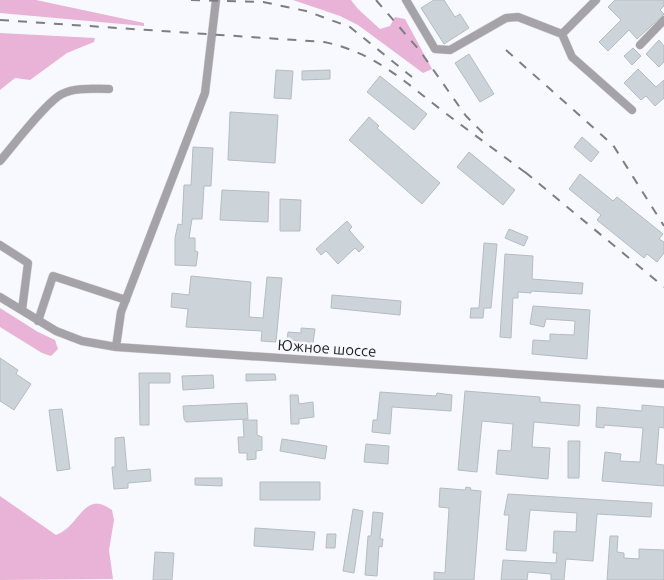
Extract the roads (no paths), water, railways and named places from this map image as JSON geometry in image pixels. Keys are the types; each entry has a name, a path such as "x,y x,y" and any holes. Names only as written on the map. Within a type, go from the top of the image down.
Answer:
{"street":[{"path":"116,346 121,312 205,93 216,0"},
{"path":"406,0 434,49 450,50 506,18 518,17 562,34 572,57 632,110"},
{"path":"562,34 596,0"},
{"path":"640,45 664,20"},
{"path":"0,161 61,94 82,89 108,89"},
{"path":"0,245 28,263 22,310"},
{"path":"38,320 53,276 126,300"},
{"name":"Южное шоссе","path":"0,297 56,331 82,342 116,346 664,384"}],"railway":[{"path":"191,0 263,2 306,11 350,27 412,77"},
{"path":"376,0 420,51 466,116 486,136"},
{"path":"0,20 324,42 342,47 374,61 402,79 530,176"},
{"path":"506,50 613,145 664,226"},
{"path":"525,172 664,287"}]}
